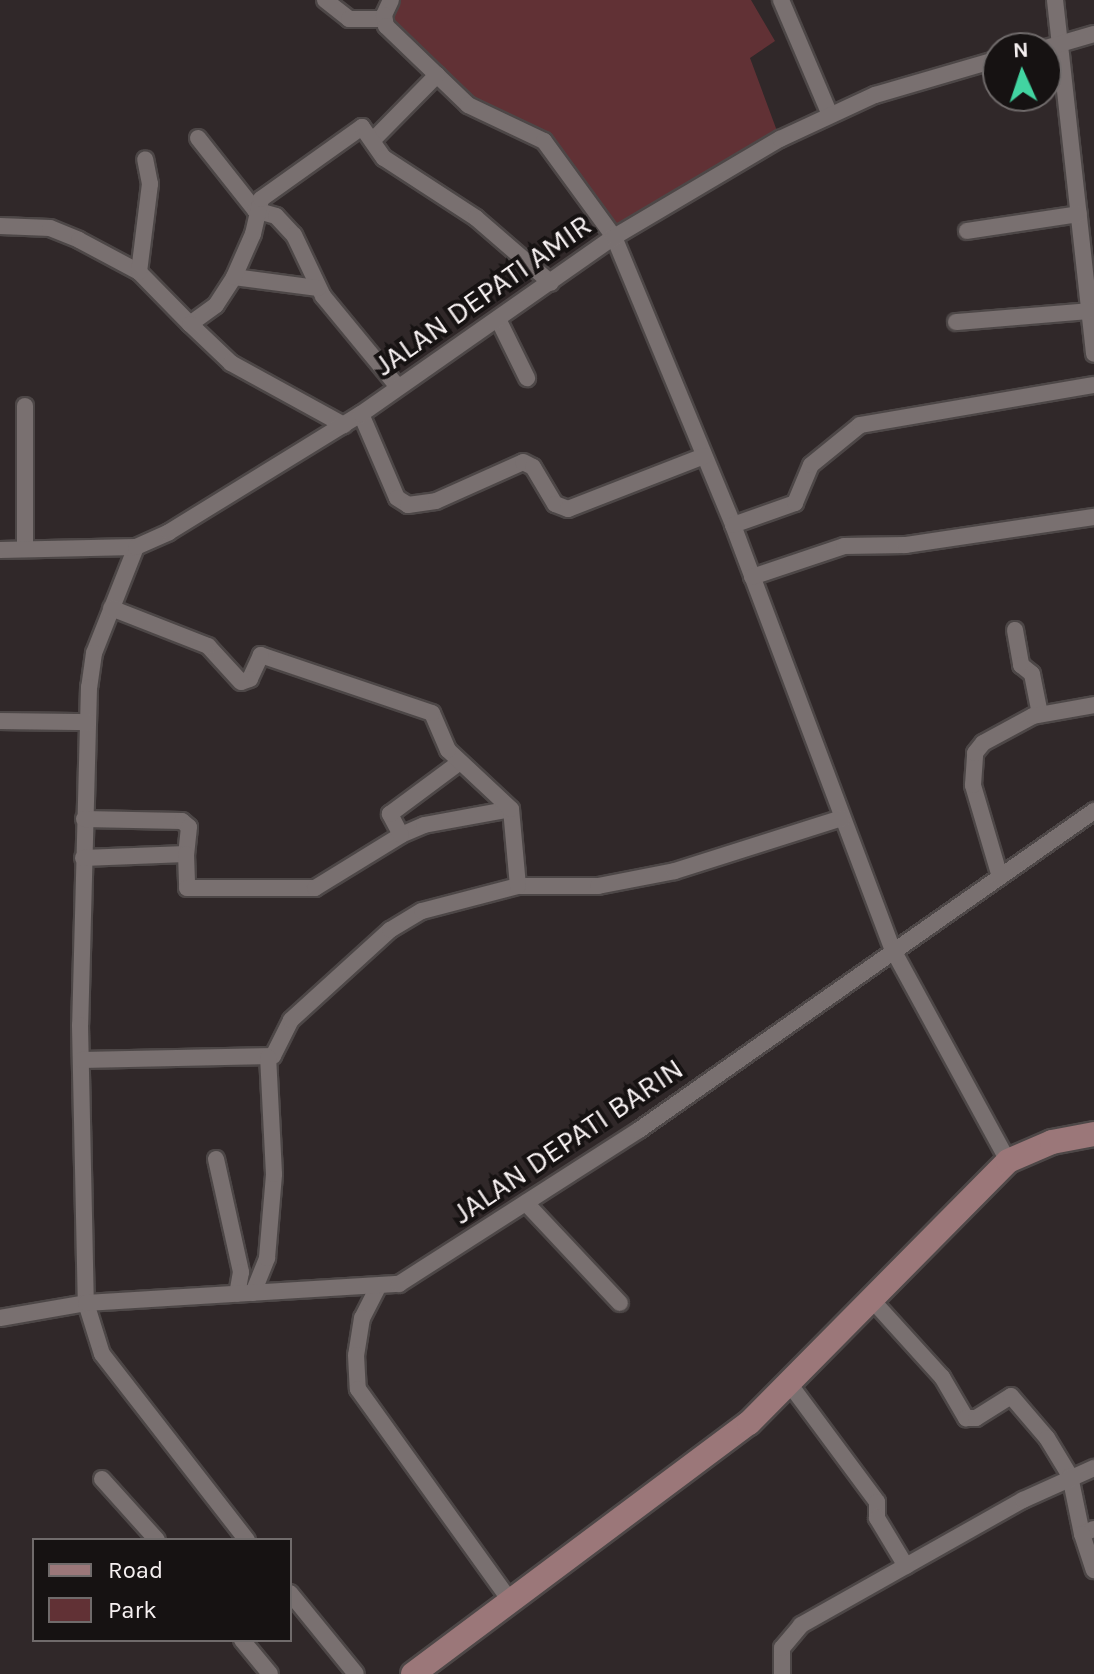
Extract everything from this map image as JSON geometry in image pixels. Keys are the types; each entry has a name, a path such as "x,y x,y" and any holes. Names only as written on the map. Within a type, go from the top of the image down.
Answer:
{"main road":[{"path":"420,1672 508,1598 749,1423 791,1386 1008,1161 1052,1142 1094,1134"}],"street":[{"path":"325,0 349,19 383,19 469,106 544,141 614,237 733,525 893,950 1008,1161"},
{"path":"383,19 391,0"},
{"path":"781,0 830,115"},
{"path":"1054,32 1055,0"},
{"path":"1062,43 1094,34"},
{"name":"JALAN DEPATI AMIR","path":"0,550 136,547 223,501 361,414 614,237 830,115 940,73 982,63"},
{"path":"374,139 437,75"},
{"path":"1062,104 1079,214 1094,354"},
{"path":"190,324 216,305 234,277 255,230 255,210 290,175 355,129 367,130 384,158 476,218 551,283"},
{"path":"198,138 255,210 276,216 294,235 318,288 398,387"},
{"path":"139,272 150,184 145,159"},
{"path":"967,231 1079,214"},
{"path":"0,226 50,228 139,272 231,363 344,425"},
{"path":"234,277 318,288"},
{"path":"956,322 1090,311"},
{"path":"498,319 527,378"},
{"path":"733,525 795,503 811,465 860,425 1094,385"},
{"path":"25,406 25,549"},
{"path":"361,414 397,498 408,505 436,501 523,462 533,467 555,504 568,509 704,456"},
{"path":"752,577 844,546 906,545 1094,517"},
{"path":"136,547 94,653 88,722 81,1060 86,1303 112,1369 245,1538"},
{"path":"111,608 208,646 241,682 250,679 261,655 432,713 446,747 511,809 518,886"},
{"path":"1015,630 1021,665 1032,674 1040,714"},
{"path":"1000,877 973,785 973,762 983,743 1040,714 1094,705"},
{"path":"0,721 88,722"},
{"path":"401,835 390,814 460,762"},
{"path":"84,819 182,821 189,827 187,888 303,890 327,882 401,835 424,825 511,809"},
{"name":"JALAN DEPATI BARIN","path":"0,1318 86,1303 323,1286 378,1287 419,1274 1094,811"},
{"path":"81,1060 268,1057 280,1050 286,1027 298,1012 390,930 422,911 518,886 598,886 675,871 842,818"},
{"path":"83,858 186,854"},
{"path":"249,1291 267,1258 274,1174 268,1057"},
{"path":"216,1159 241,1272 249,1291"},
{"path":"526,1203 620,1303"},
{"path":"378,1287 362,1318 356,1355 358,1389 508,1598"},
{"path":"873,1301 942,1377 963,1416 976,1418 1011,1396 1070,1476 1088,1531 1094,1570"},
{"path":"791,1386 877,1502 877,1518 906,1566"},
{"path":"782,1674 782,1648 795,1629 1070,1476 1094,1468"},
{"path":"102,1479 155,1538"},
{"path":"292,1595 356,1674"},
{"path":"244,1642 270,1674"}],"green space":[{"path":"398,0 751,0 775,41 750,58 780,139 621,234 548,145 468,104 387,24"}]}
